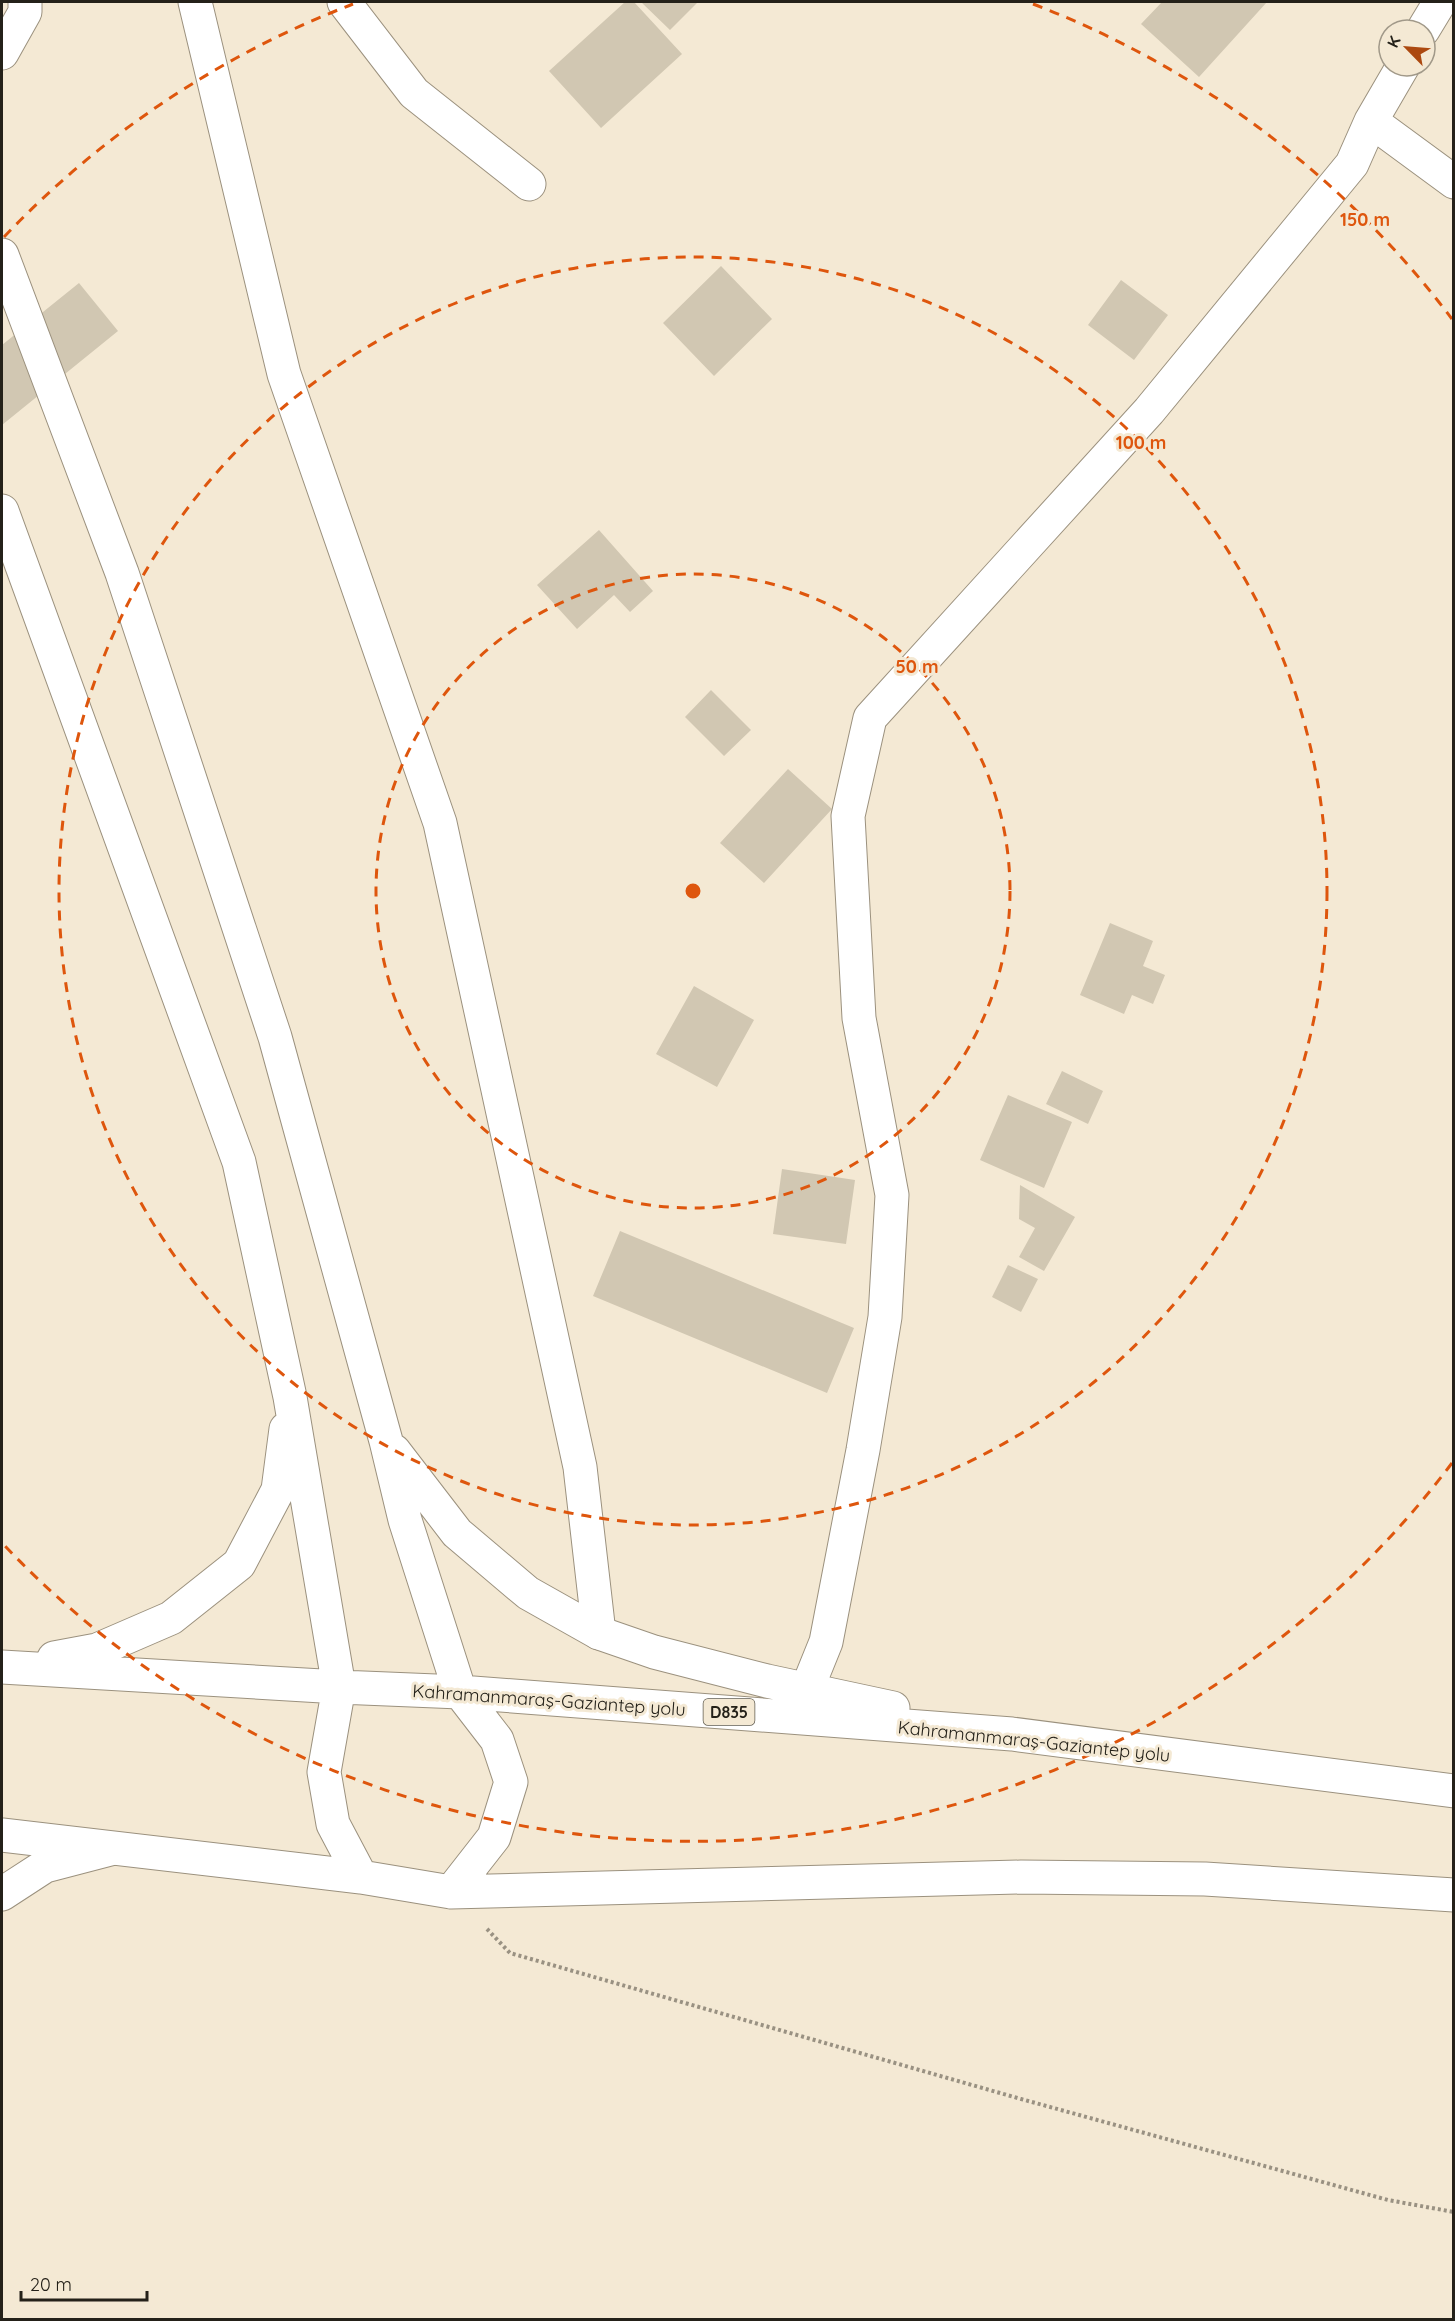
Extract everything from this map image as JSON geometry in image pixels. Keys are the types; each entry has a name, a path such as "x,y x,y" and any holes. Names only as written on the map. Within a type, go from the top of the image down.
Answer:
{"main road":[{"path":"2,53 25,12 25,2"},
{"path":"195,2 284,374 440,823 580,1467 599,1633"},
{"path":"344,2 414,93 529,184"},
{"path":"1431,18 1440,2"},
{"path":"807,1689 826,1641 863,1449 885,1317 892,1195 859,1018 848,816 870,718 1149,411 1352,164 1371,122 1396,78"},
{"path":"1371,122 1454,182"},
{"path":"2,255 122,573 275,1037 386,1442 405,1520 460,1692 497,1740 511,1782 494,1837 451,1892"},
{"path":"2,511 239,1162 290,1397 339,1688 324,1772 333,1824 361,1877"},
{"path":"2,1667 97,1650 171,1618 239,1564 278,1490 290,1397"},
{"path":"386,1442 457,1533 528,1593 599,1633 654,1652 807,1689 1011,1734"},
{"name":"Kahramanmaraş-Gaziantep yolu","path":"2,1667 339,1688 460,1692 1011,1734 1454,1791"},
{"path":"2,1835 361,1877 451,1892 1021,1876 1205,1879 1454,1895"},
{"path":"2,1894 45,1866 110,1849"}],"path":[{"path":"451,1892 510,1953 1021,2099 1376,2197 1454,2212"}],"building":[{"path":"625,2 634,2 682,54 601,128 549,71"},
{"path":"641,2 698,2 670,30"},
{"path":"1162,2 1267,2 1199,77 1141,24"},
{"path":"721,266 772,319 714,376 663,323"},
{"path":"1121,280 1168,315 1134,360 1088,325"},
{"path":"79,283 118,331 2,425 2,345"},
{"path":"599,530 653,591 630,612 614,595 577,629 537,585"},
{"path":"711,690 751,730 724,756 685,717"},
{"path":"788,769 832,809 764,883 720,843"},
{"path":"1110,923 1153,941 1143,966 1165,975 1153,1004 1132,995 1124,1014 1080,995"},
{"path":"694,986 754,1020 717,1087 656,1054"},
{"path":"1062,1071 1103,1091 1088,1124 1046,1104"},
{"path":"1008,1095 1072,1122 1044,1188 980,1160"},
{"path":"782,1169 855,1180 846,1244 773,1234"},
{"path":"1020,1185 1075,1217 1044,1271 1019,1257 1035,1228 1019,1219"},
{"path":"620,1231 854,1328 827,1393 593,1296"},
{"path":"1008,1265 1038,1279 1021,1312 992,1297"}]}
